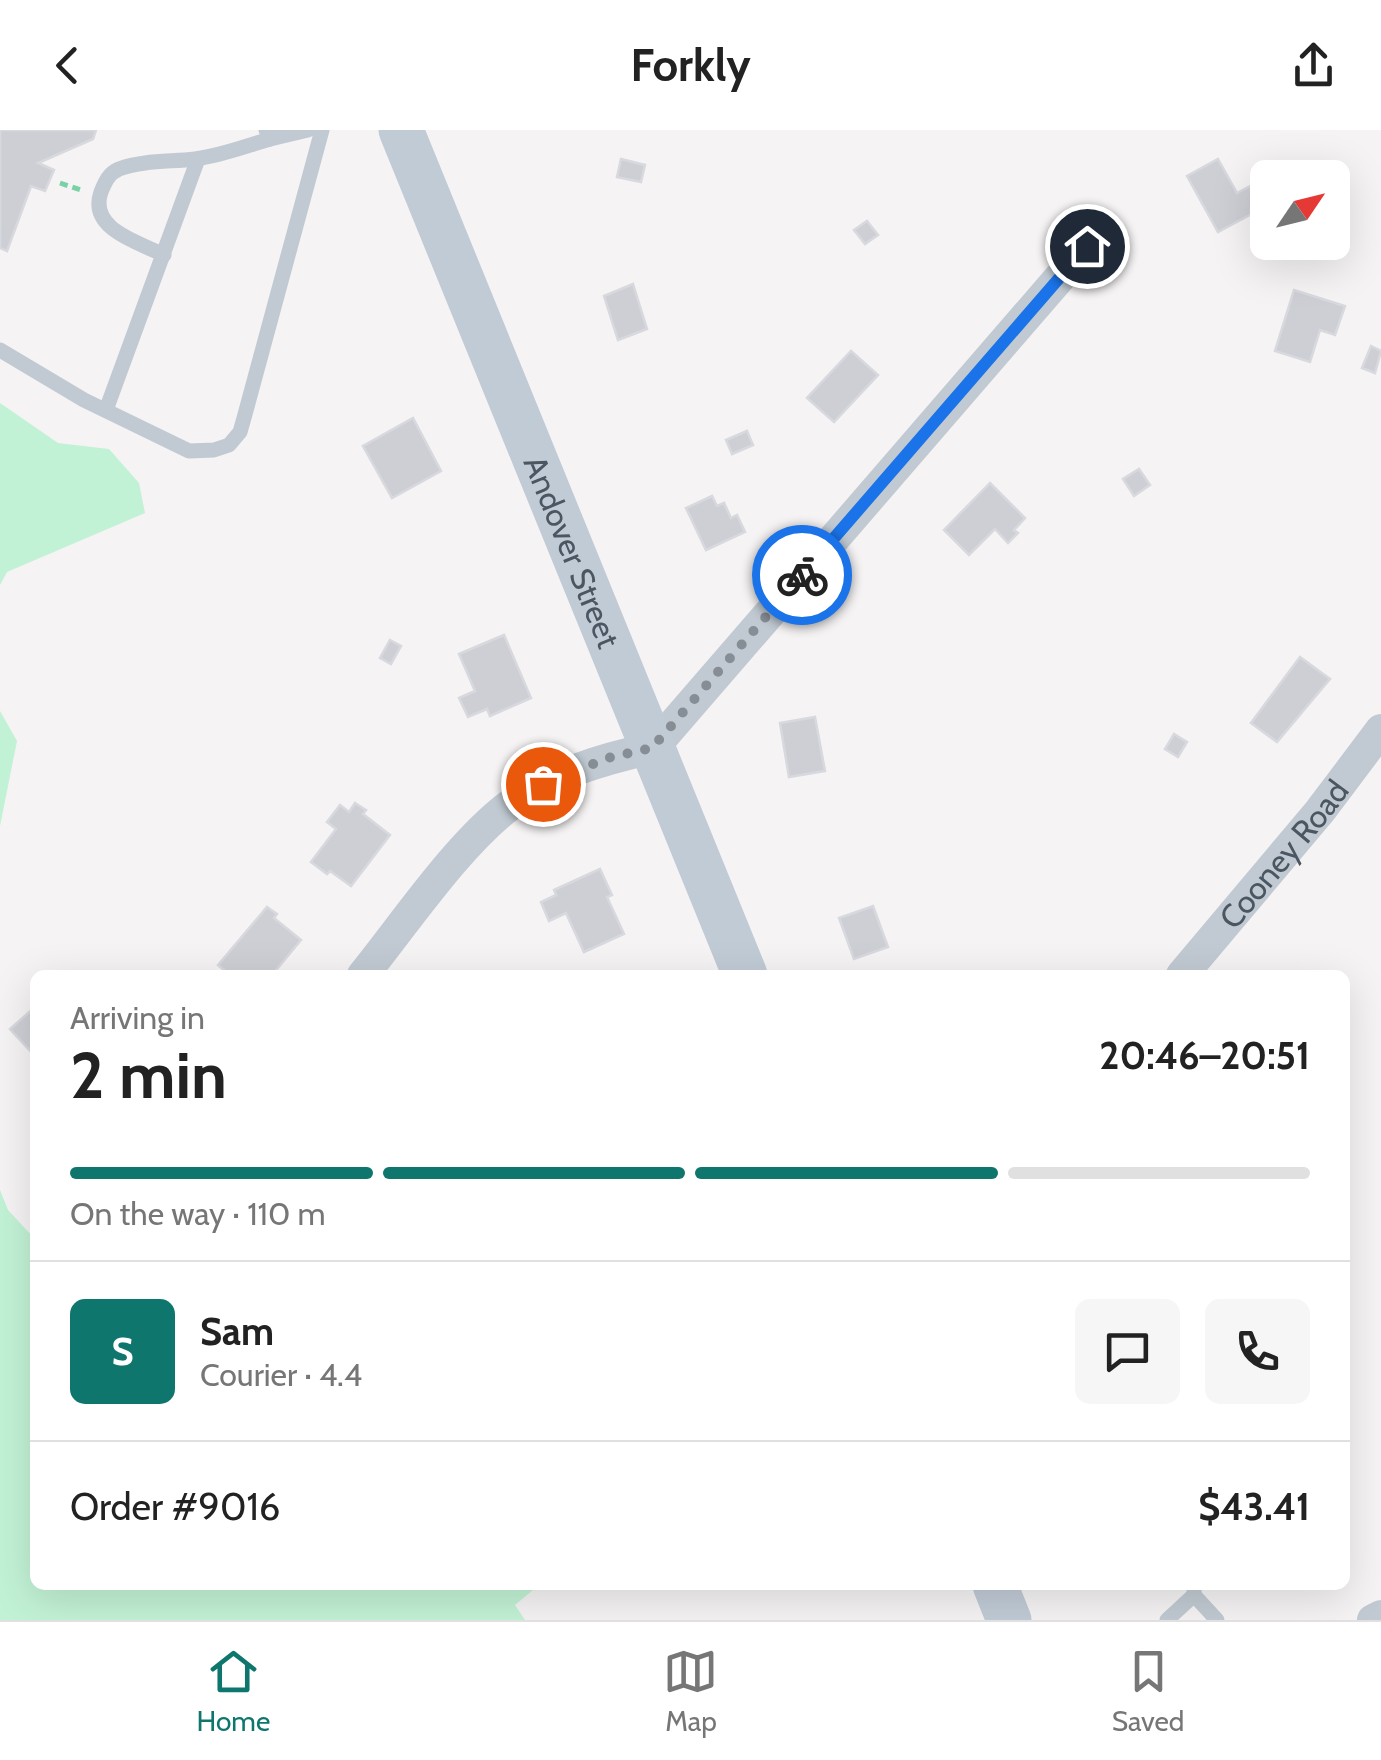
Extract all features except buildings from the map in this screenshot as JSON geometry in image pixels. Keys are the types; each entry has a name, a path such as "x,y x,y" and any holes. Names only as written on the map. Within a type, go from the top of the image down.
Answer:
{"main road":[{"name":"Andover Street","path":"401,130 743,970"},
{"path":"997,1590 1009,1620"}],"street":[{"path":"367,970 472,840 509,806 543,784 576,770 652,748 1087,246"},
{"name":"Cooney Road","path":"1186,970 1320,811 1381,730"},
{"path":"1372,1620 1381,1616"}],"lane":[{"path":"164,254 110,228 98,212 105,181 114,171 152,162 198,159 268,134 308,130"},
{"path":"0,350 161,440 189,450 214,450 230,445 240,432 322,130"},
{"path":"106,410 198,159"},
{"path":"1168,1620 1194,1590 1217,1620"}],"green space":[{"path":"0,403 58,443 109,449 139,483 145,513 7,572 0,585"},
{"path":"0,711 17,741 0,826"},
{"path":"0,1190 8,1210 30,1234 30,1590 533,1590 515,1605 525,1620 0,1620"}],"way so far":[{"path":"543,784 608,758 652,748 802,575"}],"route":[{"path":"802,575 1087,246"}]}
